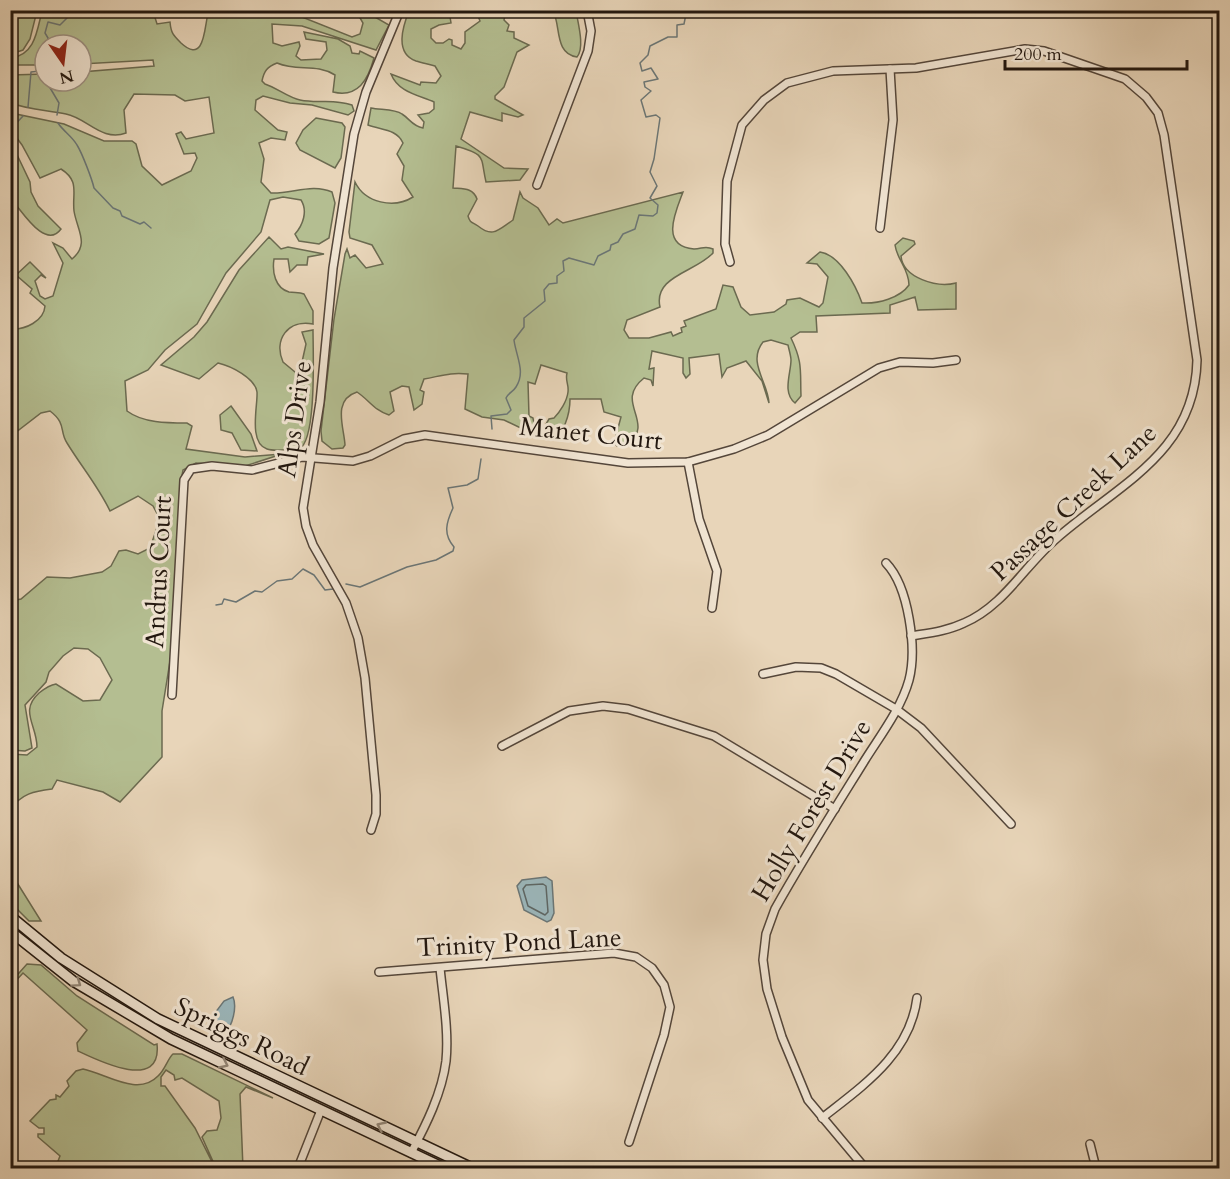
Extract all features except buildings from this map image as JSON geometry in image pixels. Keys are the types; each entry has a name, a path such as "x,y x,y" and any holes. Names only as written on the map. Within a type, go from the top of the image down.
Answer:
{"main road":[{"name":"Spriggs Road","path":"10,915 61,958 158,1019 472,1168"},
{"name":"Spriggs Road","path":"10,931 73,981 171,1039 444,1168"}],"street":[{"name":"Alps Drive","path":"371,830 376,813 376,795 362,658 346,603 316,551 306,526 304,499 312,458 333,268 354,134 366,92 400,10"},
{"path":"537,185 586,60 591,31 587,10"},
{"name":"Passage Creek Lane","path":"730,262 725,244 727,181 742,125 764,100 787,83 833,70 916,68 1026,49 1044,51 1125,79 1142,93 1158,113 1164,135 1197,360 1196,385 1185,417 1172,439 1152,463 1056,539 985,611 953,628 911,636"},
{"path":"880,228 893,120 890,69"},
{"name":"Manet Court","path":"312,458 336,461 362,459 404,440 436,435 608,461 649,464 688,462 734,449 768,435 879,368 900,362 956,360"},
{"name":"Andrus Court","path":"172,695 185,475 191,469 201,467 252,470 297,458 312,458"},
{"path":"688,462 699,519 717,571 712,608"},
{"name":"Holly Forest Drive","path":"865,1168 822,1118 798,1081 771,1005 762,957 766,934 775,909 896,709 910,675 911,636 902,588 886,563"},
{"path":"763,674 796,667 821,668 836,674 896,709 921,728 1011,824"},
{"path":"502,746 569,711 603,706 628,709 714,736 835,809"},
{"name":"Trinity Pond Lane","path":"379,972 614,953 636,957 650,966 666,990 669,1016 629,1142"},
{"path":"411,1153 437,1096 446,1060 440,968"},
{"path":"822,1118 873,1077 897,1051 913,1022 917,998"},
{"path":"298,1168 321,1110"},
{"path":"1090,1144 1096,1168"}],"green space":[{"path":"27,10 37,11 30,39 23,50 11,54 11,22"},
{"path":"42,11 153,11 157,24 170,22 176,38 189,49 196,49 200,46 209,11 287,11 352,37 360,34 363,23 356,11 368,13 389,25 376,50 302,26 272,24 273,43 282,46 299,42 300,46 296,56 301,60 321,59 327,50 326,42 306,39 304,32 338,39 350,46 352,53 359,54 360,51 374,58 369,73 361,85 355,90 342,93 333,92 335,75 328,71 277,63 266,70 262,81 265,84 296,99 352,105 354,111 348,115 312,105 290,103 263,96 256,100 255,110 278,130 287,132 285,140 271,138 259,143 264,159 261,182 271,193 317,188 332,192 335,203 329,238 319,244 299,241 295,234 304,218 301,200 283,197 270,200 261,232 226,273 197,324 165,350 148,370 125,381 127,411 148,420 187,423 192,426 186,449 245,457 282,454 242,467 196,463 183,470 180,486 175,630 162,711 162,757 120,802 103,792 57,780 52,789 28,794 11,809 11,754 27,755 37,747 30,712 33,700 39,693 56,684 83,701 100,700 112,680 100,658 88,649 74,648 63,656 49,672 46,682 25,705 32,748 25,751 11,750 11,601 21,599 47,577 70,578 102,572 111,566 119,551 126,550 138,554 150,548 160,519 153,506 138,496 110,511 67,443 59,420 50,411 41,413 11,436 11,329 33,324 41,316 45,306 30,293 32,289 16,275 30,262 46,278 41,275 35,281 40,296 45,299 53,296 63,263 53,243 63,248 72,259 80,248 81,236 74,211 74,188 71,178 61,169 40,178 11,130 11,113 64,124 104,141 132,141 136,144 142,166 162,185 191,171 197,158 195,153 184,154 176,134 181,132 186,139 214,133 209,97 185,101 175,95 134,94 124,110 126,133 117,135 102,132 74,116 31,109 11,103 11,75 33,74 33,93 93,93 93,71 154,66 153,60 93,63 93,33 36,33"},
{"path":"409,11 449,11 451,23 431,29 431,38 436,43 452,40 452,45 461,49 465,43 465,32 480,21 476,11 506,11 504,20 509,25 507,31 514,32 514,38 529,45 517,52 504,87 495,96 495,99 523,115 518,117 502,113 502,121 470,112 461,139 504,168 528,169 520,180 486,182 478,154 456,146 453,188 468,190 475,195 477,199 468,216 483,230 496,231 513,220 520,192 523,198 538,208 549,225 557,219 563,223 683,192 674,218 673,235 683,246 694,249 706,247 713,249 713,253 706,260 669,281 663,288 660,307 627,320 624,330 629,338 649,338 671,332 673,336 682,332 681,328 686,326 684,321 716,309 723,285 733,287 741,307 750,315 774,312 786,304 787,300 800,298 819,307 823,303 828,277 817,264 807,263 820,252 834,259 846,272 862,303 888,299 905,290 909,285 895,245 903,238 914,241 915,244 901,256 903,264 914,276 940,284 956,283 956,309 918,310 915,297 890,305 890,313 816,316 817,332 800,332 791,338 801,373 801,396 795,403 791,399 788,388 791,360 788,345 771,340 763,342 759,350 758,365 769,403 762,381 746,361 727,368 722,377 719,354 689,358 690,374 686,378 683,373 683,358 652,351 649,369 654,368 653,386 651,380 644,378 632,396 638,428 628,446 617,446 614,443 621,417 604,412 601,399 570,399 565,423 559,434 551,440 546,424 549,419 556,416 566,399 567,373 541,365 535,384 528,382 529,416 533,418 535,430 529,432 504,420 482,417 465,409 468,374 451,374 424,379 420,390 424,392 422,404 414,410 409,387 402,386 390,392 394,411 389,415 376,408 357,392 349,396 344,401 341,415 345,445 343,448 332,449 322,441 321,431 334,319 345,254 347,249 350,258 355,255 366,268 383,264 372,245 350,238 355,182 366,195 381,202 397,203 413,197 402,180 404,166 397,154 403,143 393,132 368,125 371,108 399,112 423,128 424,122 418,115 429,113 434,109 434,102 403,89 391,74 420,85 421,82 436,83 441,76 435,66 416,61 405,52 402,39"},
{"path":"553,11 576,11 581,42 577,57 570,55 561,45"},
{"path":"33,42 33,65 11,65 11,58 19,56"},
{"path":"316,118 342,123 345,127 341,158 335,168 300,150 296,143 303,130"},
{"path":"10,140 30,182 31,192 38,206 61,229 55,234 48,235 41,232 11,199"},
{"path":"269,237 281,249 288,247 324,254 308,257 307,265 297,265 290,272 288,259 274,259 274,274 280,287 289,292 304,294 313,311 313,324 304,323 290,328 285,333 280,346 283,362 295,372 300,371 306,344 302,332 313,330 309,430 305,442 299,449 274,450 261,445 255,423 257,392 252,382 242,373 218,363 199,379 161,365 194,337 207,322 239,270"},
{"path":"231,406 251,434 257,451 241,450 232,433 221,430 220,415"},
{"path":"11,873 41,921 29,921 11,903"},
{"path":"27,964 41,965 77,996 154,1045 157,1044 156,1058 150,1067 140,1070 127,1069 100,1061 78,1051 77,1043 87,1030 23,973 11,986 11,982"},
{"path":"173,1054 182,1054 273,1098 246,1087 240,1094 243,1168 216,1168 202,1137 207,1131 217,1130 221,1118 219,1101 182,1078 175,1080 174,1075 166,1070 161,1077 161,1086 165,1086 195,1128 215,1168 58,1168 56,1166 60,1156 38,1137 38,1134 44,1134 44,1128 39,1128 30,1121 50,1100 56,1099 56,1095 60,1097 69,1086 67,1081 76,1071 83,1069 122,1082 141,1084 150,1082 158,1076"}],"water":[{"path":"546,877 552,881 554,913 551,920 547,922 524,910 517,886 522,880"},
{"path":"233,997 234,1016 228,1029 225,1032 213,1027 209,1021 224,1001"}],"waterway":[{"path":"45,33 48,22 60,25 67,18 65,10"},
{"path":"492,429 491,416 507,414 511,410 506,398 519,381 520,370 514,340 524,327 524,318 545,301 544,290 549,284 557,283 557,276 564,271 563,261 569,258 594,265 598,256 610,250 611,245 618,242 623,234 635,229 639,215 653,216 657,213 658,205 650,198 657,186 650,172 660,118 656,115 646,117 641,100 651,91 645,87 644,82 658,79 651,68 642,71 640,63 648,55 650,46 668,37 677,37 677,25 684,24 686,14 693,10"},
{"path":"28,107 31,72 33,72"},
{"path":"53,93 59,103 57,115"},
{"path":"11,129 23,116"},
{"path":"58,123 77,145 94,188 113,208 120,211 122,216 140,224 144,222 151,228"},
{"path":"346,584 360,587 407,567 436,560 453,551 454,547 447,533 447,524 453,508 448,488 467,485 478,479 481,459"},
{"path":"216,605 222,604 224,599 236,602 255,591 262,592 277,581 292,579 303,569 314,575 325,590 333,589"}]}
